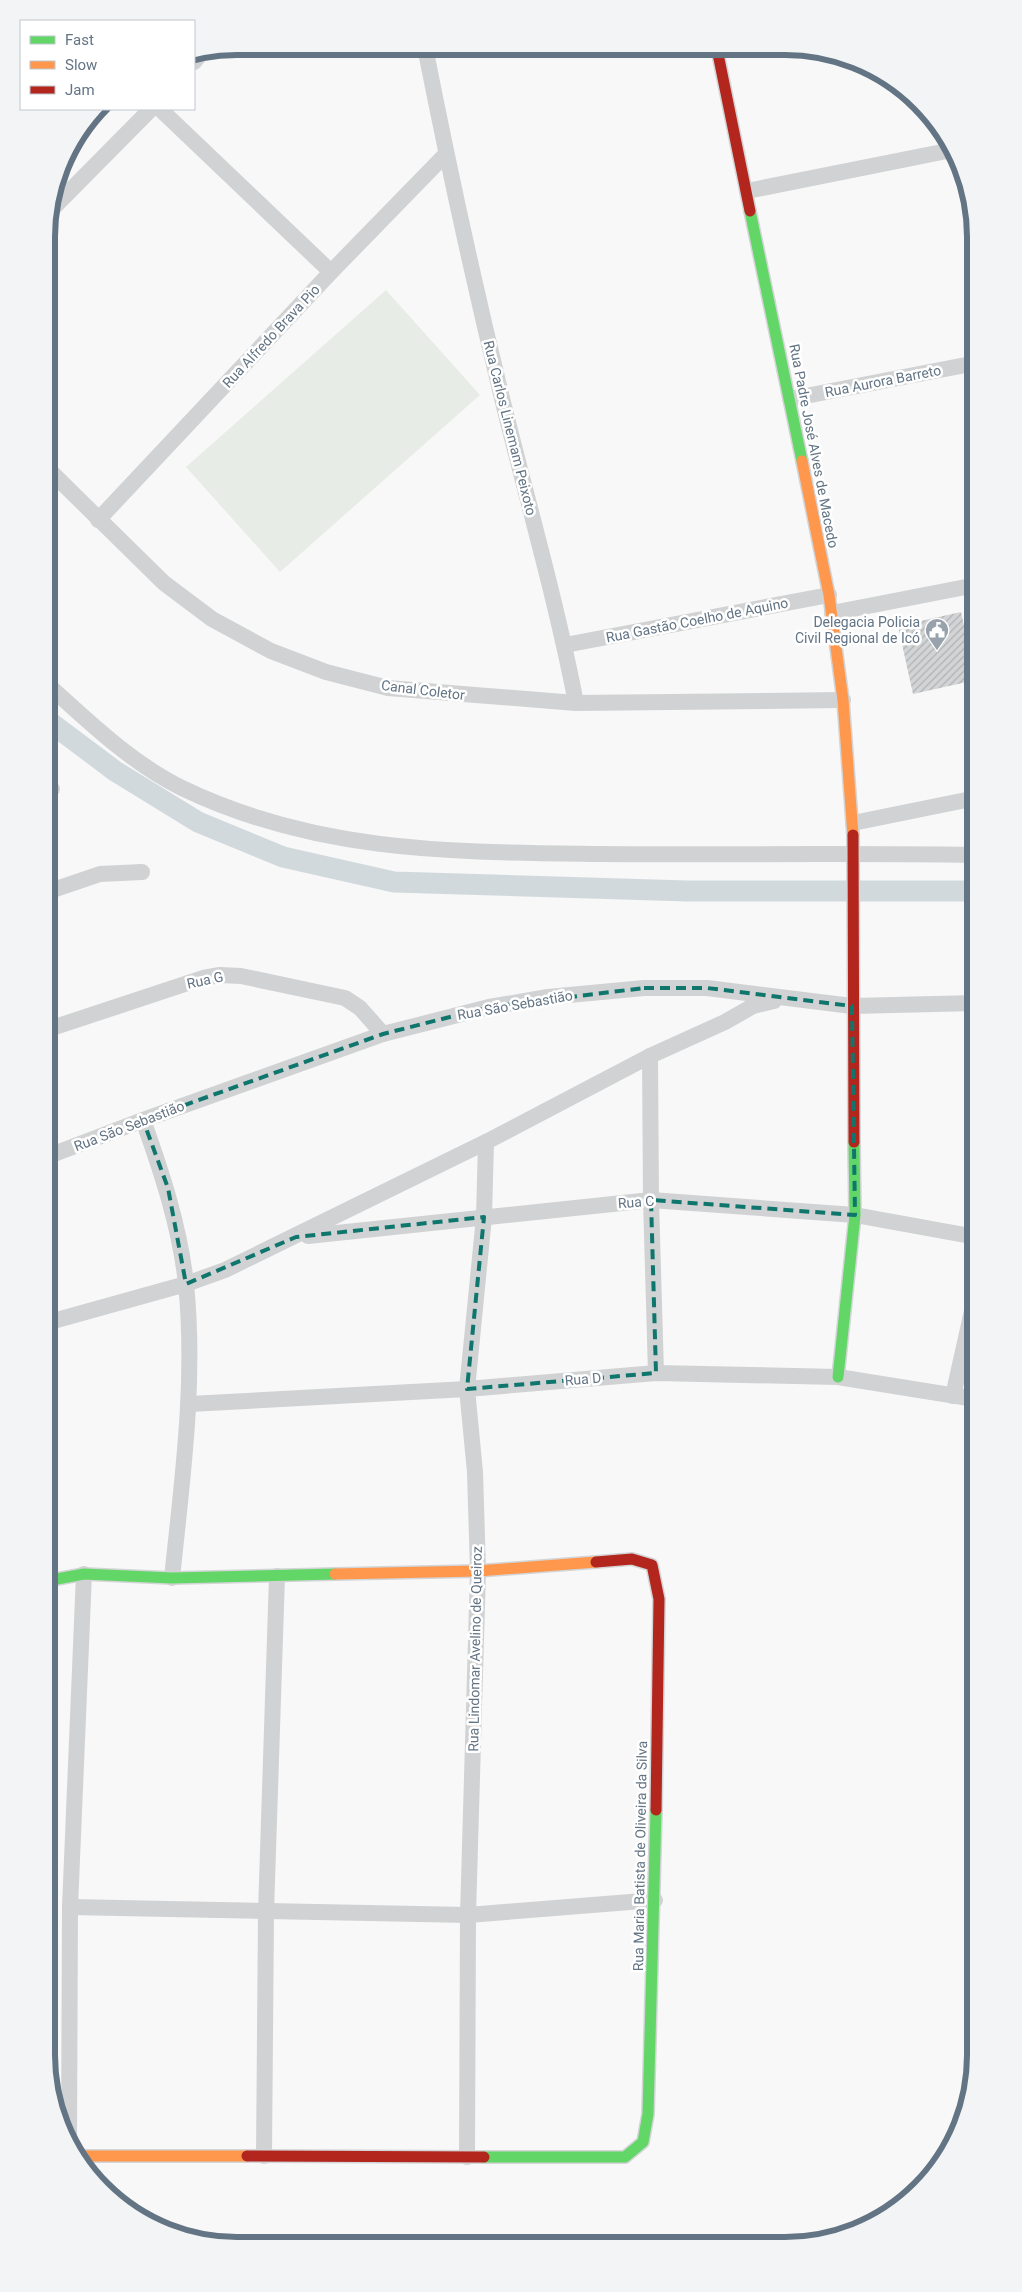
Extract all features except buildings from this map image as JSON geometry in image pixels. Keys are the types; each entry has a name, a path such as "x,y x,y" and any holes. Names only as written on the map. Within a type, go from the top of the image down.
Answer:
{"street":[{"name":"Rua Carlos Linemam Peixoto","path":"427,55 446,154 501,395 565,645 576,703"},
{"name":"Rua Padre José Alves de Macedo","path":"717,55 829,594 843,700 854,853 852,1006 855,1215 838,1377"},
{"path":"59,201 150,110"},
{"path":"161,110 331,272"},
{"path":"746,192 945,151"},
{"name":"Rua Alfredo Brava Pio","path":"98,520 331,272 446,154"},
{"name":"Rua Aurora Barreto","path":"790,399 967,365"},
{"name":"Canal Coletor","path":"55,476 164,583 212,619 271,651 326,672 388,688 576,703 843,700"},
{"path":"832,613 967,587"},
{"name":"Rua Gastão Coelho de Aquino","path":"565,645 829,594"},
{"path":"55,691 126,752 180,787 261,820 311,832 388,846 482,852 967,855"},
{"path":"853,823 967,800"},
{"path":"55,889 100,874 142,872"},
{"name":"Rua G","path":"55,1027 203,978 220,975 241,976 345,998 360,1008 383,1034"},
{"name":"Rua São Sebastião","path":"55,1154 383,1034 488,1007 548,997 644,988 707,988 852,1006 967,1004"},
{"path":"55,1320 186,1284 225,1270 296,1237 486,1142 650,1056 725,1022 753,1006 786,998"},
{"path":"650,1056 651,1200 656,1373"},
{"path":"143,1120 168,1188 186,1284 190,1404 172,1578"},
{"name":"Rua Lindomar Avelino de Queiroz","path":"467,2157 468,1915 478,1571 475,1472 467,1389 484,1217 486,1142"},
{"name":"Rua C","path":"296,1237 651,1200 855,1215 967,1235"},
{"path":"953,1396 967,1333"},
{"name":"Rua D","path":"190,1404 467,1389 656,1373 838,1377 967,1398"},
{"name":"Rua Maria Batista de Oliveira da Silva","path":"86,2156 625,2157 644,2142 648,2114 655,1900 659,1631 659,1598 652,1565 632,1559 478,1571"},
{"path":"55,1579 84,1574 172,1578 478,1571"},
{"path":"68,2122 70,1907 84,1574"},
{"path":"264,2156 266,1912 277,1576"},
{"path":"70,1907 468,1915 655,1900"}],"highlighted area":[{"path":"644,988 707,988 852,1006 855,1215 651,1200 656,1373 467,1389 484,1217 296,1237 186,1284 168,1188 143,1120 383,1034 489,1007"}],"shaded area":[{"path":"386,290 480,395 280,572 186,467"}],"waterway":[{"path":"55,726 115,771 198,822 283,857 394,882 687,891 967,891"}],"traffic: fast":[{"path":"750,211 802,461"},
{"path":"838,1377 855,1215 854,1142"},
{"path":"55,1579 84,1574 172,1578 335,1574"},
{"path":"484,2157 625,2157 643,2142 648,2114 656,1810"}],"traffic: slow":[{"path":"802,461 829,595 843,700 853,835"},
{"path":"335,1574 478,1571 596,1562"},
{"path":"86,2156 247,2156"}],"traffic: jam":[{"path":"718,55 750,211"},
{"path":"853,835 854,1142"},
{"path":"596,1562 632,1559 652,1565 659,1599 656,1810"},
{"path":"247,2156 484,2157"}],"place":[{"name":"Delegacia Policia Civil Regional de Icó","path":"937,651"}]}
